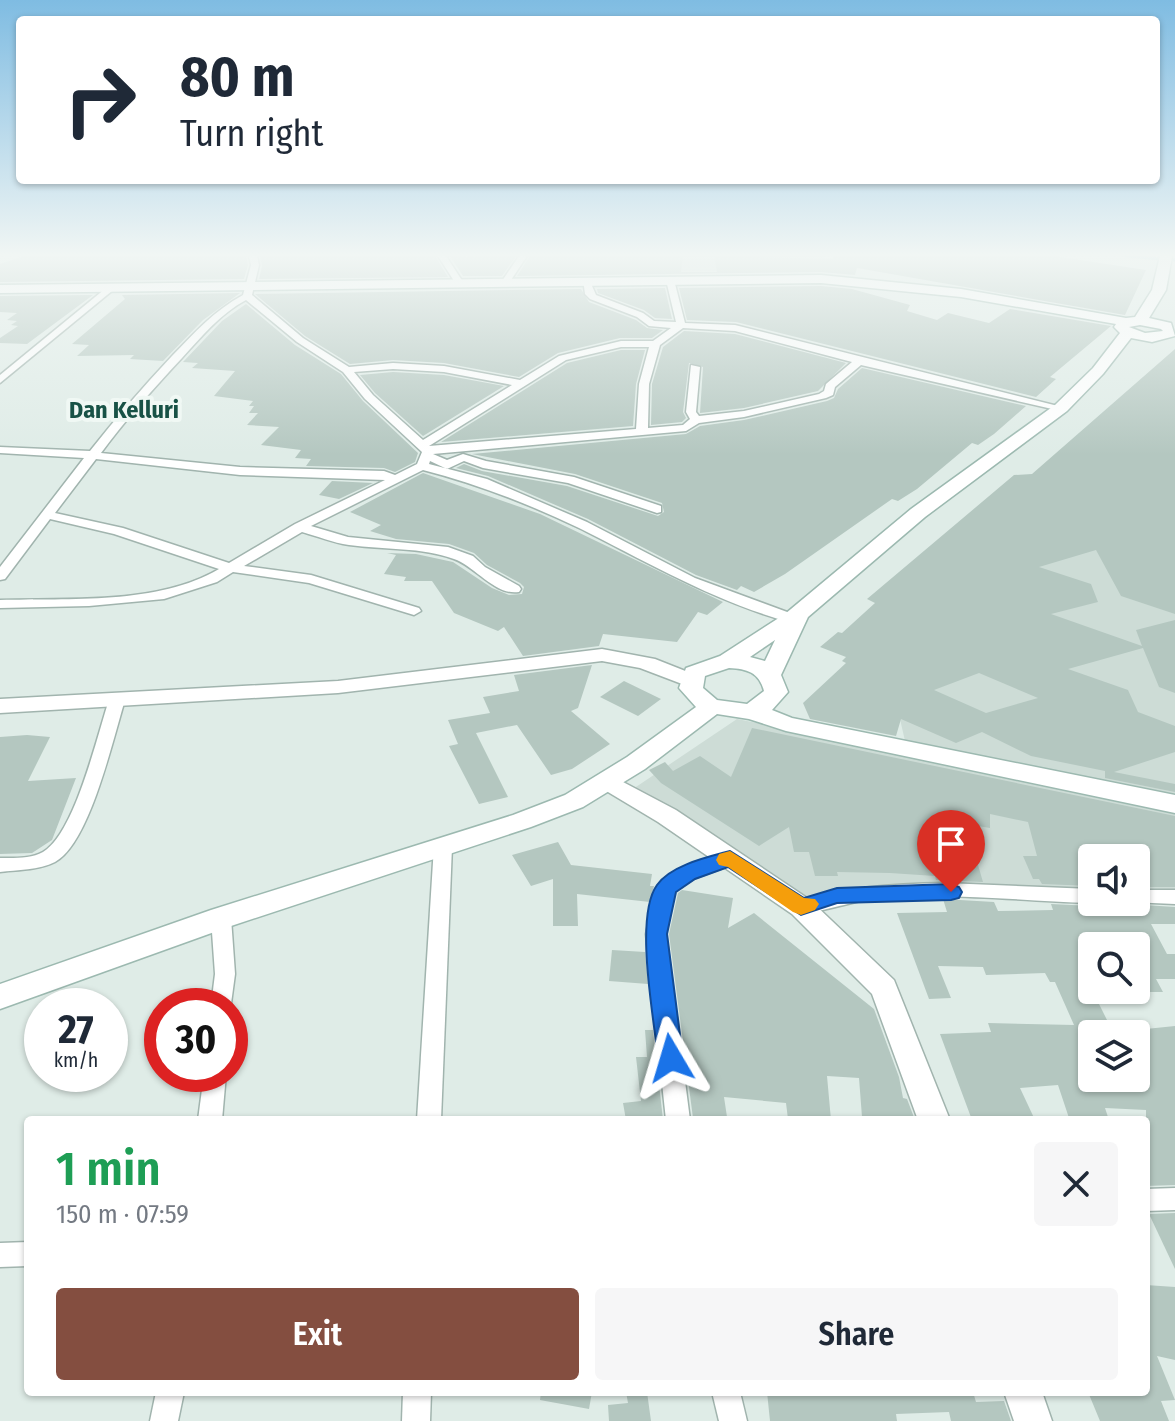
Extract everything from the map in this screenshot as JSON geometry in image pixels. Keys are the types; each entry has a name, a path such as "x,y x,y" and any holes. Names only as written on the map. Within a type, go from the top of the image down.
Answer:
{"main road":[{"path":"1112,322 1166,335"},
{"path":"728,661 796,616 918,513 1061,408 1098,371 1132,322"},
{"path":"1098,371 1166,335"},
{"path":"769,675 796,616"},
{"path":"747,711 771,700 776,692 775,683 769,675 747,663 728,661 703,667 690,681 695,696 712,707 747,711 786,724 1175,804"},
{"path":"0,997 221,918 574,801 712,707"}],"street":[{"path":"0,380 70,322"},
{"path":"0,576 49,515 90,455 129,408 210,322"},
{"path":"282,322 300,340 347,370 425,454 447,465 463,457 483,464 570,480 657,509"},
{"path":"650,322 735,328 859,361 1061,408"},
{"path":"0,604 89,602 164,595 212,579 300,527 397,480 425,454 519,383 579,352 621,344 655,344 681,325"},
{"path":"642,431 644,384 655,344"},
{"path":"425,454 686,428 696,420 744,414 822,396 829,393 830,386 859,361"},
{"path":"347,370 393,366 444,369 519,383"},
{"path":"695,367 691,412 696,420"},
{"path":"0,450 90,455 240,471 384,475 397,480"},
{"path":"425,454 582,525 690,581 796,616"},
{"path":"49,515 118,531 230,568 311,579 414,611"},
{"path":"300,527 347,541 443,550 468,559 480,570 514,589"},
{"path":"0,706 338,687 602,655 655,664 690,681"},
{"path":"0,865 48,857 66,843 77,822 117,700"},
{"path":"606,781 730,858 801,907 884,988 932,1116"},
{"path":"429,1116 443,846"},
{"path":"678,1116 656,934 666,888 688,873 730,858"},
{"path":"801,907 837,895 924,891 1078,896"},
{"path":"1150,897 1175,897"},
{"path":"221,918 224,988"},
{"path":"210,1116 213,1092"},
{"path":"1150,1200 1175,1199"},
{"path":"0,1255 24,1254"},
{"path":"164,1421 169,1396"},
{"path":"416,1421 417,1396"},
{"path":"727,1396 733,1421"},
{"path":"1024,1396 1033,1421"}],"shaded area":[{"path":"1175,365 1175,801 905,741 900,719"},
{"path":"737,719 1175,807 1175,897 1150,896 1150,844 1078,844 1078,895 924,891 801,907 627,793"}],"building":[{"path":"15,322 56,322 27,344 0,343 0,338 18,326 11,325"},
{"path":"98,322 201,322 163,361 130,359 134,355 77,356 89,345 72,344"},
{"path":"221,322 268,322 295,345 341,374 363,401 418,453 415,462 395,472 384,468 306,466 311,459 295,458 301,450 261,445 279,427 247,425 258,413 249,413 254,406 249,406 253,401 214,396 235,371 192,368 198,363 183,362"},
{"path":"289,322 639,322 647,328 663,330 652,338 620,338 558,353 519,377 444,363 393,360 350,364"},
{"path":"737,322 1089,322 1111,326 1050,377 1056,379 1036,397"},
{"path":"684,331 735,334 846,363 818,391 744,408 700,413 703,367 689,363 683,412 686,418 682,422 651,425 652,384 663,347"},
{"path":"1175,349 1175,614 1121,596 1096,550 1039,567 1091,584 1098,602 1051,614 1142,646 1136,630 1175,620 1175,693 1159,687 1143,648 1068,669 1128,690 1138,712 1175,726 1175,752 1114,772 1175,784 1175,792 1105,778 1105,771 1031,756 982,732 956,743 901,719 896,736 810,719 803,703 846,663 842,661 846,657 820,647 838,632 842,633 875,603 867,599 1014,475 1032,474","holes":["979,673 1038,698 986,713 934,690"]},
{"path":"621,350 645,350 636,384 633,426 441,442 567,363"},
{"path":"862,368 1026,406 978,445 972,443 917,489 898,501 892,499 754,592 741,586 737,590 696,575 588,519 488,476 456,468 464,464 482,471 567,486 658,516 664,512 662,503 575,474 472,454 686,434 700,426 744,420 827,401 834,398 838,389"},
{"path":"393,372 444,375 504,386 423,436 375,393 360,375"},
{"path":"423,473 540,514 723,602 707,615 698,612 677,642 603,634 599,646 523,656 504,627 498,631 454,613 432,581 404,581 406,577 384,574 396,555 387,553 416,554 453,562 492,588 509,595 522,594 524,587 520,583 487,565 474,553 449,544 396,539 370,531 381,525 350,512"},
{"path":"332,481 373,483 339,499 319,495"},
{"path":"592,665 578,708 571,711 610,744 572,769 551,775 517,725 476,733 508,797 479,804 449,746 458,744 448,720 490,713 483,697 519,691 514,675"},
{"path":"624,681 661,699 638,716 600,697"},
{"path":"752,728 1175,816 1175,887 1150,887 1150,844 1078,844 1078,885 1042,884 1039,879 1033,879 1023,856 1037,856 1028,822 990,814 990,828 966,824 983,882 936,880 935,876 890,873 837,872 838,876 815,876 809,852 794,852 789,827 759,846 661,783 649,770 665,762 673,771 700,756 731,777"},
{"path":"0,737 50,737 28,781 76,778 52,840 32,853 0,854"},
{"path":"558,842 571,865 652,874 650,886 654,886 650,902 577,894 578,926 553,926 553,879 531,886 512,855"},
{"path":"682,890 733,898 728,928 754,913 874,1009 899,1077 903,1098 907,1099 913,1116 862,1116 859,1078 827,1076 831,1116 788,1116 786,1103 724,1097 727,1116 693,1116 669,934 678,893"},
{"path":"943,899 994,902 998,911 1053,910 1051,904 1078,905 1078,916 1150,916 1150,905 1175,907 1175,924 1151,924 1167,954 1175,954 1175,979 1156,979 1163,992 1150,992 1150,932 1078,932 1078,1004 1099,1004 1107,1020 1078,1020 1078,1092 1150,1092 1150,1029 1175,1026 1175,1185 1150,1186 1150,1116 1146,1116 1146,1110 1105,1108 1108,1116 1068,1116 1058,1085 1020,1088 1033,1116 971,1116 940,1034 991,1032 988,1023 1074,1025 1055,982 1050,982 1045,973 986,975 983,967 938,966 951,998 929,999 897,913 947,912"},
{"path":"612,950 645,952 648,984 609,981"},
{"path":"645,1030 653,1030 663,1116 625,1116 623,1103 641,1101 636,1057 647,1057"},
{"path":"1175,1213 1175,1269 1150,1216"},
{"path":"1150,1285 1175,1287 1175,1360 1157,1356 1175,1400 1161,1401 1169,1421 1100,1421 1090,1396 1150,1396"},
{"path":"540,1396 591,1396 589,1409 540,1400"},
{"path":"627,1396 648,1396 651,1421 609,1421 608,1405 628,1403"},
{"path":"767,1396 974,1396 976,1402 1004,1401 1011,1421 951,1421 949,1412 896,1414 897,1421 770,1421"}],"slow traffic":[{"path":"727,860 730,858 801,907 808,904"}],"district":[{"name":"Dan Kelluri","path":"124,410"}],"route":[{"path":"671,1058 656,934 666,888 688,873 730,858 801,907 837,895 951,892"}]}
